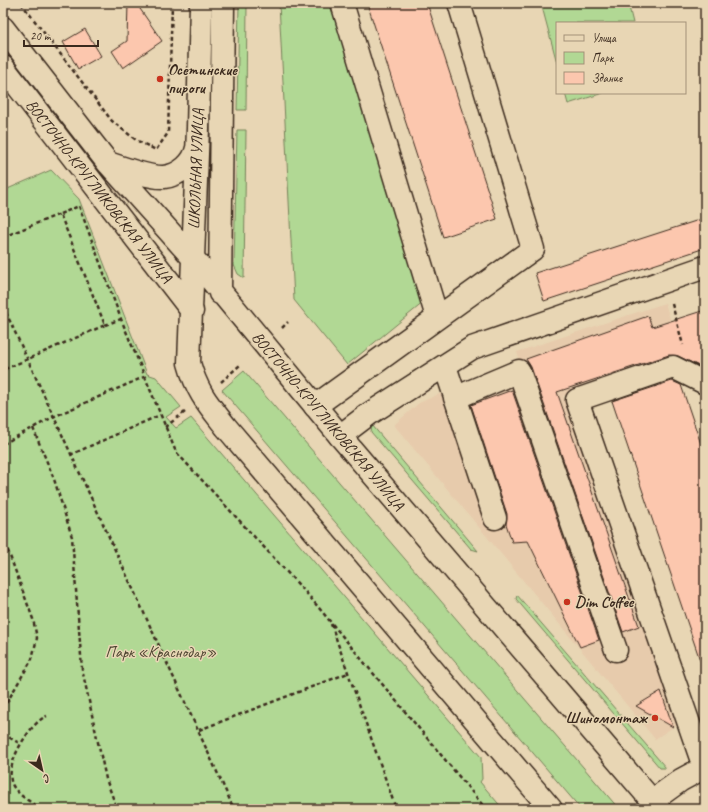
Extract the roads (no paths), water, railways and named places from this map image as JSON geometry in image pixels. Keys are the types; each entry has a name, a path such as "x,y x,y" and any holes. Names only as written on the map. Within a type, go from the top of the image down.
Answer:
{"main road":[{"name":"ШКОЛЬНАЯ УЛИЦА","path":"192,311 201,3"},
{"name":"ШКОЛЬНАЯ УЛИЦА","path":"220,293 223,3"},
{"path":"342,3 437,317"},
{"path":"315,406 533,249 459,3"},
{"name":"ВОСТОЧНО-КРУГЛИКОВСКАЯ УЛИЦА","path":"3,28 108,163 193,258 220,293 340,436 656,805"},
{"name":"ВОСТОЧНО-КРУГЛИКОВСКАЯ УЛИЦА","path":"3,67 192,311"},
{"path":"108,163 138,172 164,177 184,169 195,158 198,142"},
{"path":"340,436 369,414 472,348 705,267"},
{"path":"192,311 189,363 194,380 203,398 551,809"},
{"path":"445,366 495,518"},
{"path":"656,805 681,780 705,767 577,400 672,367 699,380"},
{"path":"455,398 519,371 616,650"}],"place":[{"name":"Осетинские пироги","path":"160,79"},
{"name":"Dim Coffee","path":"567,602"},
{"name":"Шиномонтаж","path":"655,718"}],"park label":[{"name":"Парк «Краснодар»","path":"161,652"}]}
